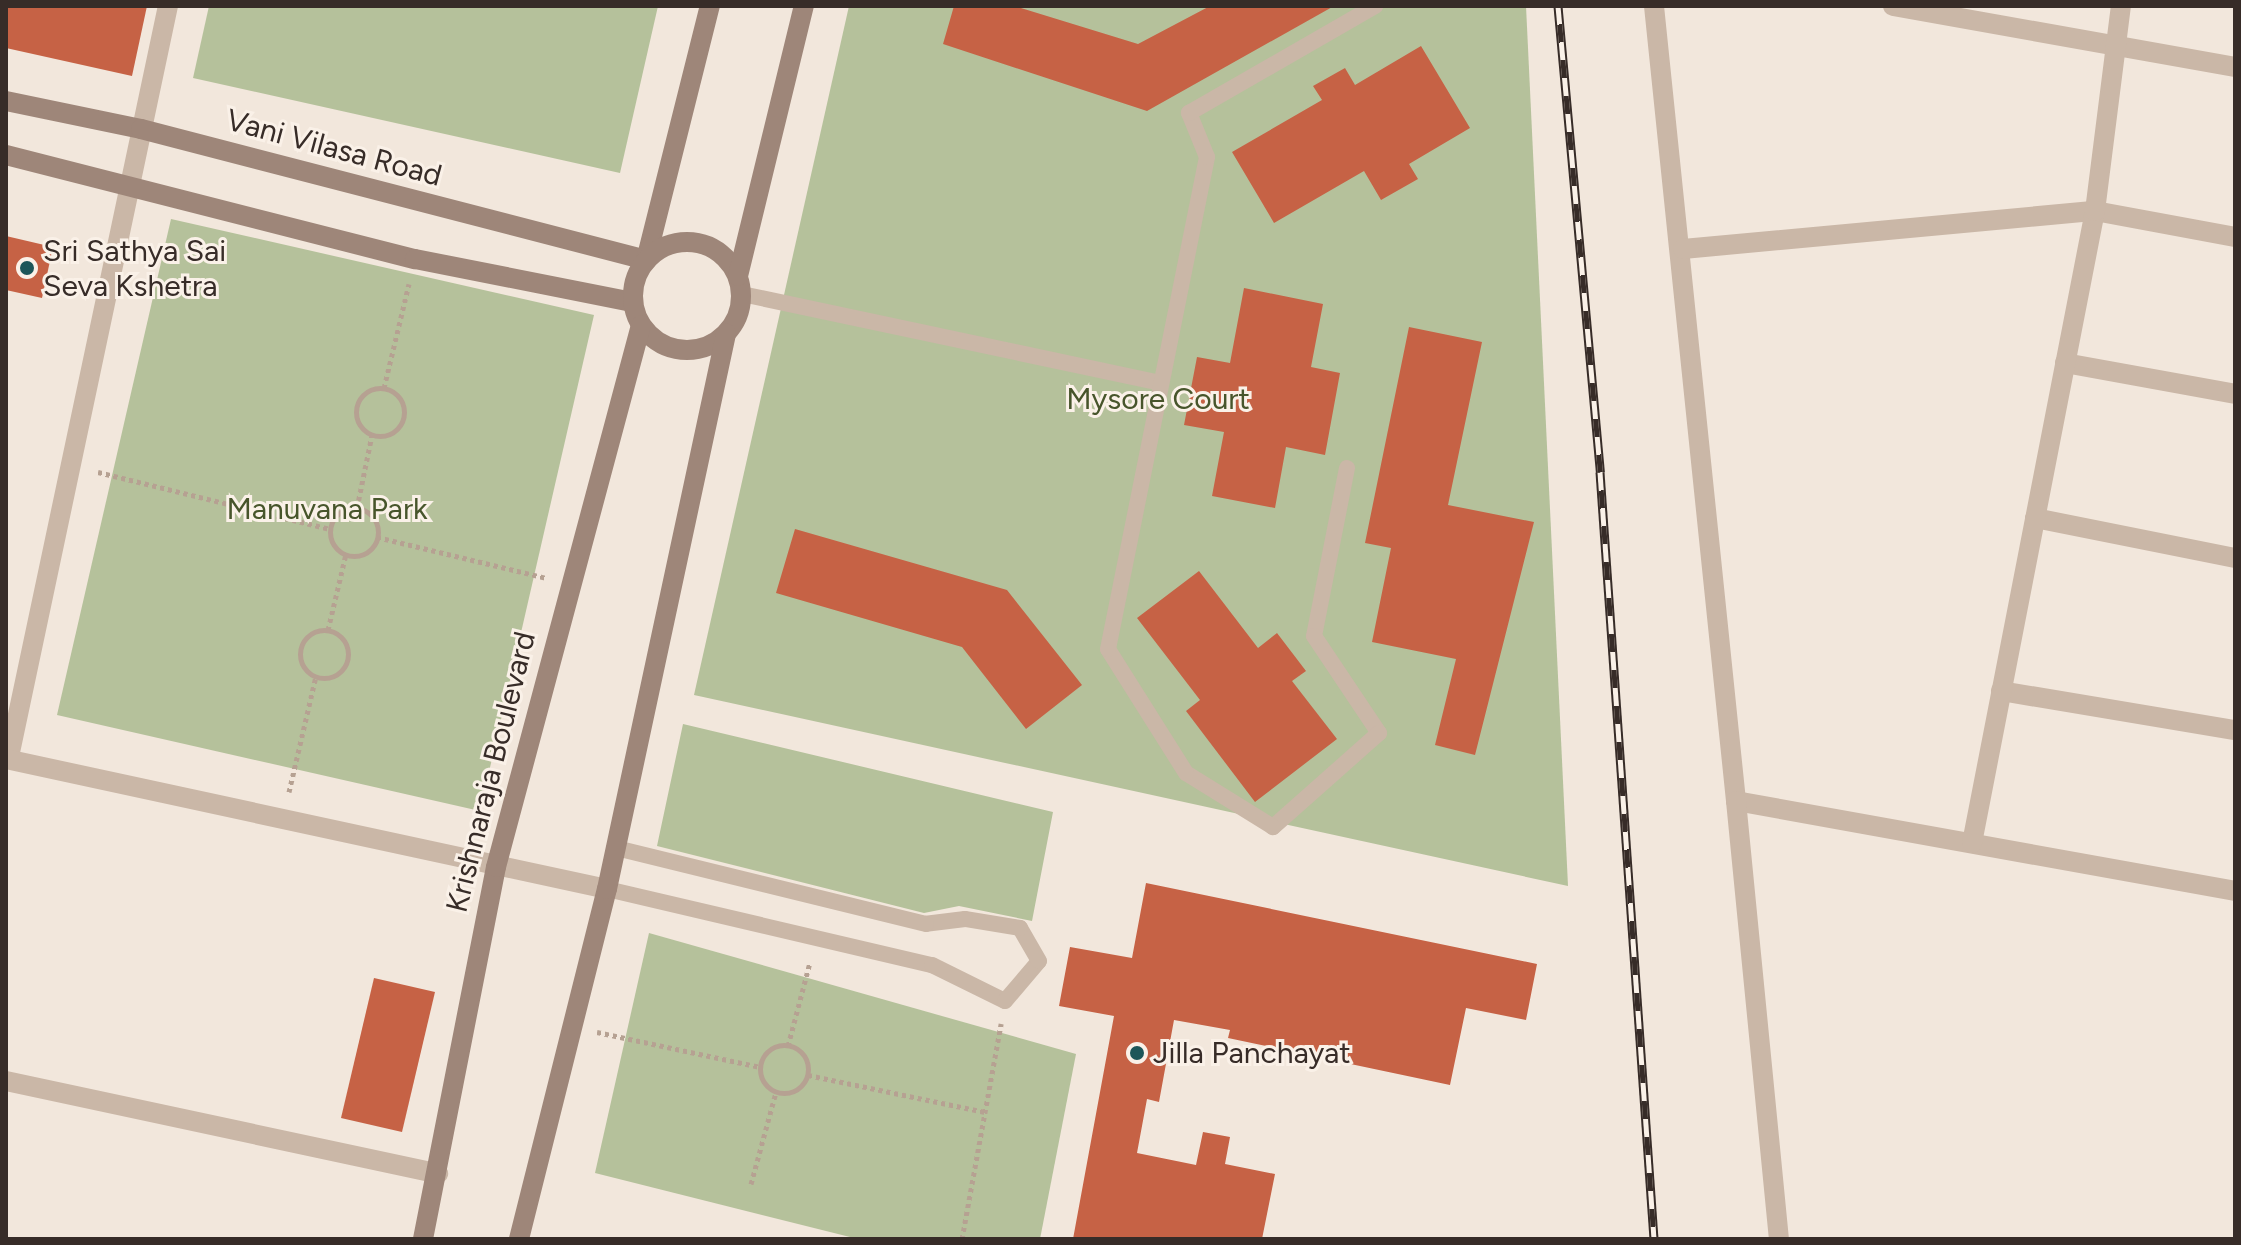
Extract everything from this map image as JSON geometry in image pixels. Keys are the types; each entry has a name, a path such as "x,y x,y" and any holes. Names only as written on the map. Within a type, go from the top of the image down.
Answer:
{"main road":[{"path":"710,6 633,302 641,325 677,349 712,345 726,334"},
{"path":"519,1239 607,889 726,334 804,6"},
{"name":"Vani Vilasa Road","path":"6,101 141,129 646,260"},
{"path":"6,155 415,259 633,302"},
{"path":"646,260 660,248 697,242 714,248 740,285"},
{"name":"Krishnaraja Boulevard","path":"423,1239 496,867 568,584 641,325"}],"street":[{"path":"168,6 128,184 73,466 7,758 607,889"},
{"path":"1654,6 1683,249 1779,1239"},
{"path":"1893,6 2235,67"},
{"path":"1972,843 2095,211 2121,6"},
{"path":"1683,249 2095,211 2235,237"},
{"path":"2065,363 2235,394"},
{"path":"2035,518 2235,558"},
{"path":"2001,691 2235,730"},
{"path":"1736,801 2235,891"},
{"path":"6,1081 438,1174"}],"lane":[{"path":"1347,468 1314,636 1379,733 1273,827 1186,773 1108,649 1207,157 1189,113 1375,6"},
{"path":"740,285 1161,383"},
{"path":"607,889 932,965 1005,1001 1039,961 1020,928 965,919 926,924 616,848"}],"path":[{"path":"384,388 402,402 403,418 395,431 372,435 360,425 358,403 384,388 415,259"},
{"path":"357,508 372,435"},
{"path":"73,466 330,529"},
{"path":"357,508 371,515 377,537 361,554 346,554 333,545 330,529 342,511 357,508"},
{"path":"377,537 568,584"},
{"path":"316,676 301,660 302,644 328,630 346,554"},
{"path":"316,676 339,672 348,659 346,644 328,630"},
{"path":"283,820 316,676"},
{"path":"788,1046 817,938"},
{"path":"962,1239 1005,1001"},
{"path":"572,1026 760,1067 776,1092 751,1184"},
{"path":"760,1067 772,1049 788,1046 801,1053 808,1075"},
{"path":"808,1075 985,1112"},
{"path":"776,1092 799,1088 808,1075"}],"green space":[{"path":"209,6 658,6 620,173 193,78"},
{"name":"Mysore Court","path":"849,6 1526,6 1568,886 694,695"},
{"name":"Manuvana Park","path":"171,219 594,315 480,811 57,715"},
{"path":"683,724 1053,812 1032,921 959,906 924,913 657,846"},
{"path":"649,933 1076,1054 1040,1239 858,1239 595,1173"}],"building":[{"path":"6,6 147,6 132,76 6,48"},
{"path":"954,6 1014,6 1138,44 1210,6 1334,6 1147,111 943,44"},
{"path":"1421,46 1470,128 1409,164 1418,179 1381,200 1364,171 1274,223 1232,152 1322,100 1313,86 1345,68 1355,85"},
{"name":"Sri Sathya Sai Seva Kshetra","path":"6,236 53,247 42,298 6,290"},
{"path":"1244,288 1323,304 1311,367 1340,373 1325,455 1286,447 1275,508 1212,496 1224,432 1184,425 1197,357 1230,363"},
{"path":"1409,327 1482,342 1448,505 1534,522 1475,755 1435,745 1456,659 1372,642 1391,548 1365,543"},
{"path":"795,529 1007,590 1082,685 1026,729 962,647 776,593"},
{"path":"1199,571 1258,648 1277,633 1306,671 1292,681 1337,739 1255,802 1186,711 1200,700 1137,618"},
{"path":"1146,883 1537,964 1526,1020 1466,1008 1450,1085 1228,1038 1230,1030 1174,1020 1159,1102 1147,1099 1137,1153 1196,1165 1203,1132 1230,1137 1225,1164 1275,1174 1262,1239 1073,1239 1114,1016 1059,1006 1070,947 1132,958"},
{"path":"374,978 435,992 402,1132 341,1118"}],"railway":[{"path":"1558,6 1600,472 1654,1239"}],"place":[{"name":"Sri Sathya Sai Seva Kshetra","path":"27,268"},
{"name":"Jilla Panchayat","path":"1137,1053"}]}
